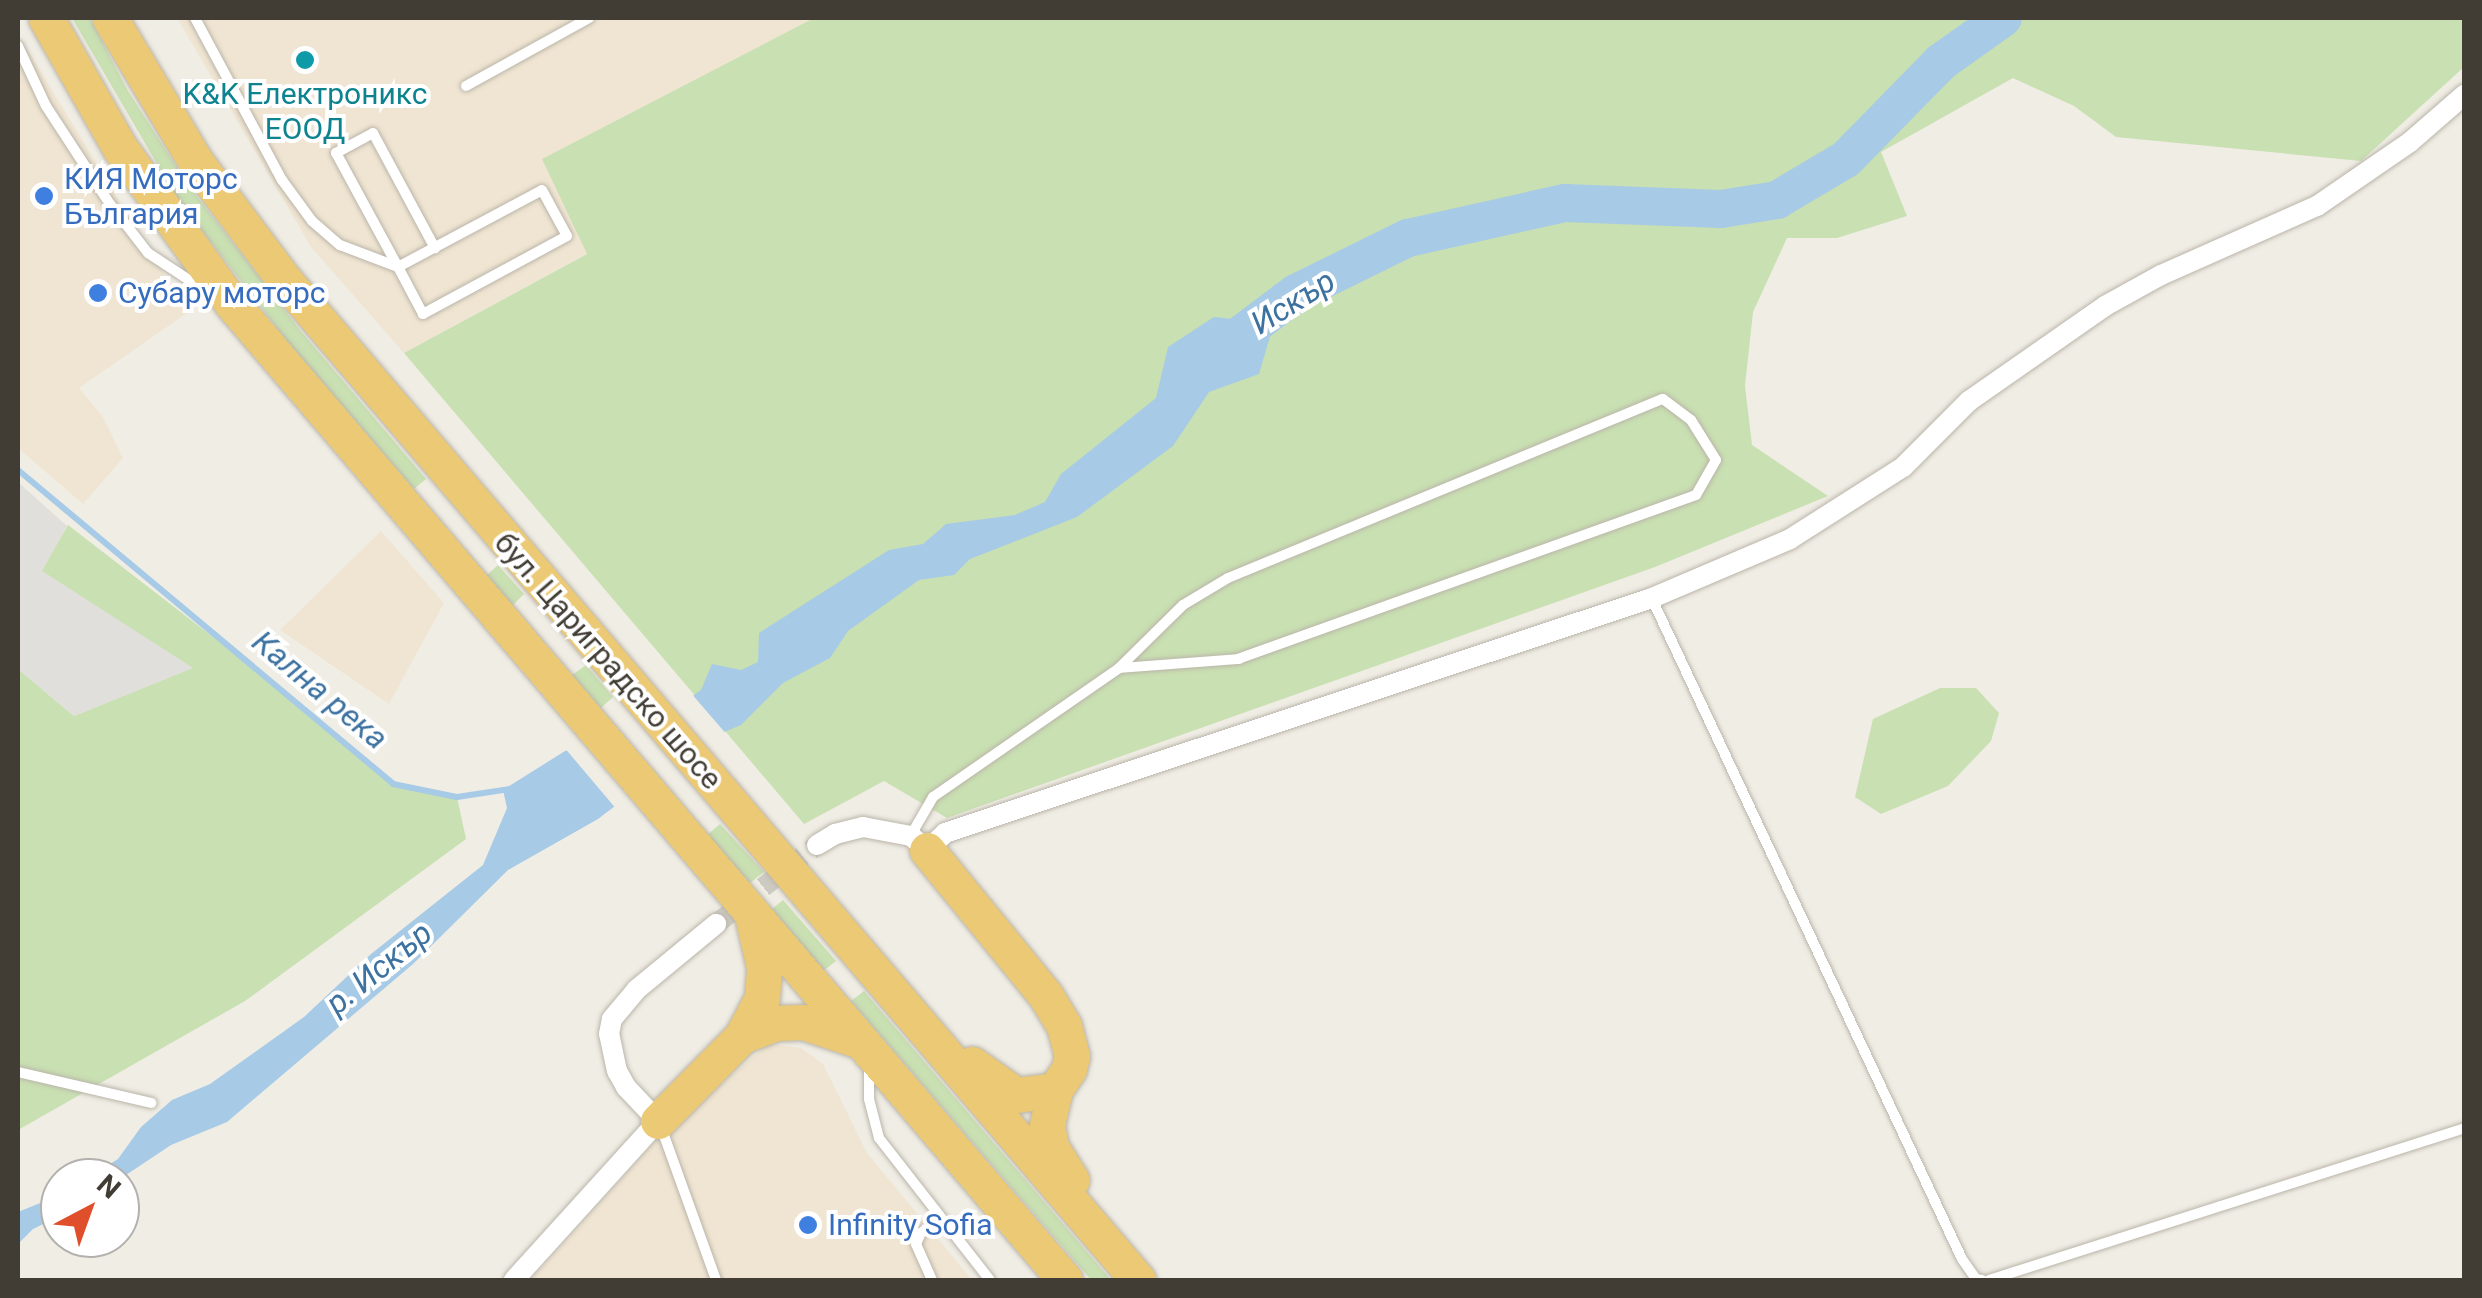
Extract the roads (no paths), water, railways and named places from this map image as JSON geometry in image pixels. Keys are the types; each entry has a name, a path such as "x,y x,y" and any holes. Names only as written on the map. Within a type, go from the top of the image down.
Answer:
{"highway":[{"name":"бул. Цариградско шосе","path":"46,18 120,148 234,306 1065,1280"},
{"name":"бул. Цариградско шосе","path":"110,18 168,118 249,236 1135,1277"},
{"path":"918,843 1046,996 1064,1026 1072,1056 1069,1070 1055,1090 1046,1125 1051,1147 1135,1277"},
{"path":"658,1121 742,1036 762,998 764,983 752,913"},
{"path":"914,1019 1004,1089 1028,1096 1055,1090"},
{"path":"742,1036 776,1023 803,1022 865,1046"}],"street":[{"path":"817,845 835,834 863,827 918,843 1652,598 1790,540 1902,466 2003,374 2105,306 2162,275 2317,206 2410,142 2464,95"},
{"path":"514,1280 658,1121 626,1088 617,1071 609,1034 612,1020 636,990 716,924"}],"lane":[{"path":"195,18 282,180 312,221 340,244 398,268"},
{"path":"466,86 590,18"},
{"path":"18,46 46,106 110,204 148,253 181,279 234,306"},
{"path":"398,268 435,248 542,190 567,236 423,314 398,268 336,153 373,133 435,248"},
{"path":"918,843 933,797 1119,668 1183,605 1228,578 1663,400 1691,420 1716,460 1696,495 1239,658 1119,668"},
{"path":"1652,598 1962,1259 1976,1280 2464,1128"},
{"path":"865,1046 868,1099 880,1138 990,1280"},
{"path":"18,1072 151,1104"},
{"path":"658,1121 688,1192 716,1280"},
{"path":"932,1280 916,1244 921,1233 940,1218"}],"water":[{"name":"р. Искър","path":"1279,306 1259,374 1209,392 1173,446 1077,517 970,559 954,575 919,580 848,631 830,658 783,683 741,725 698,743 598,819 508,870 413,964 227,1122 171,1145 140,1166 140,1158 119,1158 141,1127 172,1100 210,1084 304,1017 371,954 483,865 507,808 503,790 565,751 645,731 701,690 712,664 741,670 758,662 759,633 889,550 923,544 946,524 1015,515 1045,502 1061,474 1156,398 1168,347 1214,317 1242,320"},
{"path":"40,1203 40,1226 18,1244 18,1212"}],"waterway":[{"name":"Искър","path":"1239,336 1296,293 1408,238 1565,203 1721,209 1777,200 1846,159 1941,62 2003,18"},
{"name":"Кална река","path":"18,470 393,784 457,797 510,789"}],"tunnel":[{"path":"716,924 817,845"}],"place":[{"name":"K&K Електроникс ЕООД","path":"305,60"},
{"name":"КИЯ Моторс България","path":"44,196"},
{"name":"Субару моторс","path":"98,293"},
{"name":"Infinity Sofia","path":"808,1225"}]}
